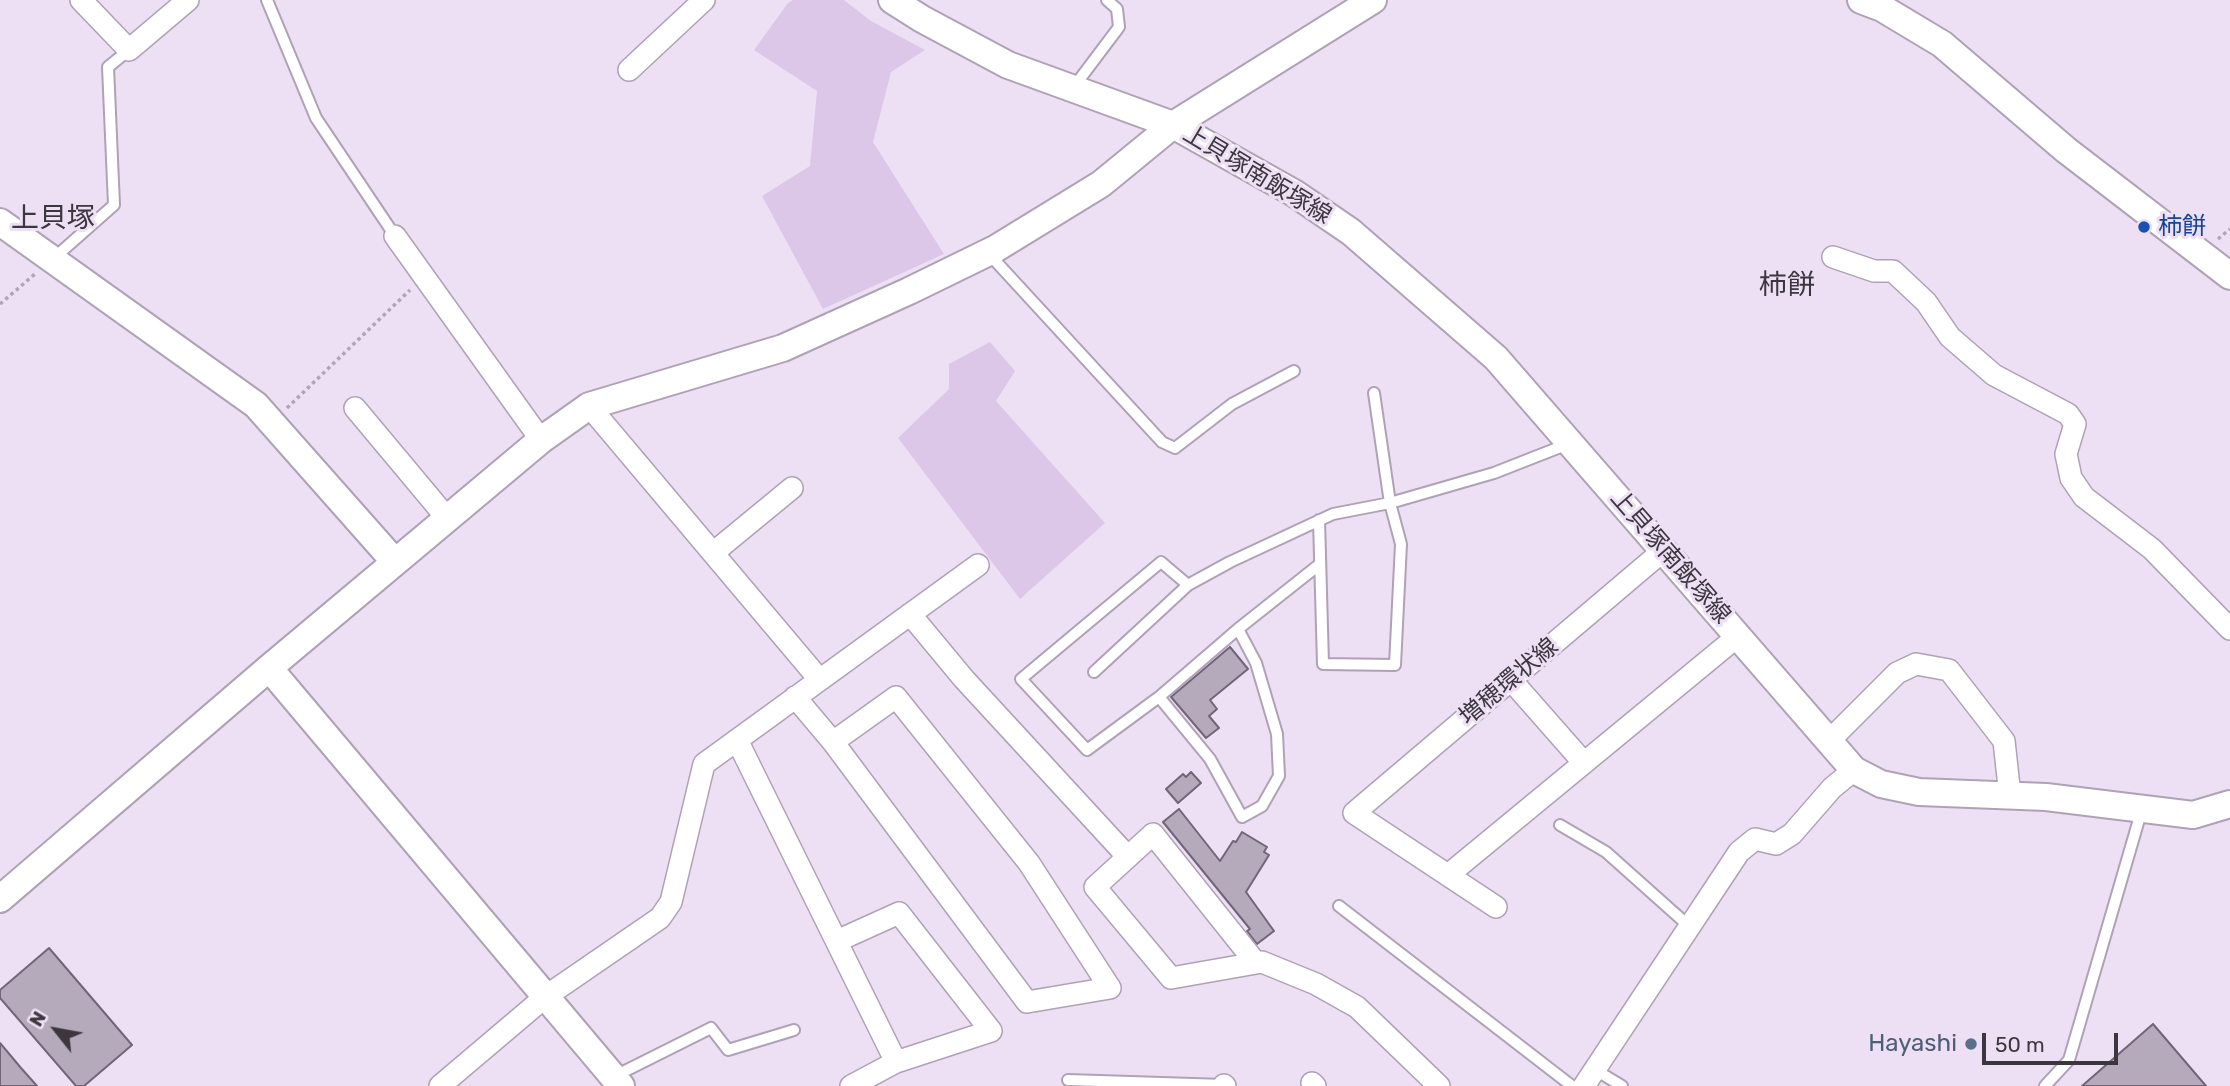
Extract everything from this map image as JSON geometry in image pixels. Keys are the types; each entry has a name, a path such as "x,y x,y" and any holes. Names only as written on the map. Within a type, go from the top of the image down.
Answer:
{"street":[{"path":"81,0 129,50 188,0"},
{"path":"629,70 704,0"},
{"path":"0,899 447,518 541,440 589,406 783,348 988,253 1101,184 1173,125 1373,0"},
{"path":"1861,0 1882,8 1942,44 2066,150 2230,276"},
{"name":"上貝塚南飯塚線","path":"895,1 922,19 1008,65 1173,125 1294,193 1351,232 1496,358 1854,770 1881,784 1919,792 2046,797 2193,815 2230,804"},
{"path":"0,222 239,392 273,422 395,562"},
{"path":"395,236 541,440"},
{"path":"1833,257 1874,271 1893,271 1926,302 1950,337 1994,374 2068,414 2075,424 2066,454 2071,478 2084,497 2152,549 2230,628"},
{"path":"589,406 819,679"},
{"path":"355,408 447,518"},
{"path":"713,553 793,488"},
{"name":"増穂環状線","path":"1448,875 1354,813 1664,550"},
{"path":"440,1086 545,997 660,918 671,902 704,764 978,565"},
{"path":"910,614 964,679 1128,857"},
{"path":"1496,907 1448,875 1738,636"},
{"path":"1829,741 1898,673 1916,664 1949,670 2004,741 2010,796"},
{"path":"269,668 617,1081"},
{"path":"1511,680 1584,763"},
{"path":"795,697 832,742 1027,1002 1110,988 1030,863 895,697 832,742"},
{"path":"737,740 896,1062"},
{"path":"1589,1078 1739,852 1755,839 1776,844 1792,834 1832,788 1854,770"},
{"path":"1256,963 1153,834 1095,887 1171,978 1262,962 1316,984 1357,1007 1439,1086"},
{"path":"836,941 899,913 991,1031 896,1062 851,1086"}],"lane":[{"path":"267,0 316,118 395,236"},
{"path":"1073,88 1119,27 1117,9 1107,0"},
{"path":"52,259 114,205 108,67 129,50"},
{"path":"988,253 1162,442 1175,449 1232,404 1294,370"},
{"path":"1319,520 1323,664 1395,665 1401,544 1390,503 1374,393"},
{"path":"1094,672 1188,585 1230,562 1333,514 1390,503 1494,473 1571,443"},
{"path":"1188,585 1161,562 1021,679 1087,750 1159,697 1238,629 1320,564"},
{"path":"1159,697 1210,759 1242,817 1262,806 1279,776 1277,734 1256,663 1238,629"},
{"path":"2045,1086 2069,1060 2142,809"},
{"path":"1560,825 1606,852 1690,927"},
{"path":"1339,906 1572,1086"},
{"path":"617,1081 711,1028 728,1050 794,1030"},
{"path":"1589,1078 1622,1086"},
{"path":"1072,1086 1068,1080 1224,1085"}],"path":[{"path":"0,304 52,259"},
{"path":"273,422 423,277"}],"shaded area":[{"path":"793,0 844,0 871,21 925,50 891,72 873,142 944,254 823,309 762,196 810,166 817,91 754,50"},
{"path":"990,342 1015,371 996,401 1105,523 1020,599 898,438 949,389 949,364"}],"building":[{"path":"1230,647 1248,669 1210,700 1217,709 1209,716 1219,728 1206,738 1171,697"},
{"path":"1191,772 1201,783 1178,803 1166,789 1183,774 1186,777"},
{"path":"1179,809 1220,861 1242,832 1267,847 1264,852 1269,855 1246,892 1274,931 1257,944 1247,931 1250,929 1163,822"},
{"path":"49,948 132,1045 84,1086 76,1086 0,998 0,990"},
{"path":"2153,1024 2206,1086 2082,1086"},
{"path":"0,1043 21,1068 37,1086 0,1086"}],"place":[{"name":"柿餅","path":"2144,227"},
{"name":"Hayashi","path":"1971,1044"}],"district":[{"name":"上貝塚","path":"53,219"},
{"name":"柿餅","path":"1787,286"}]}
